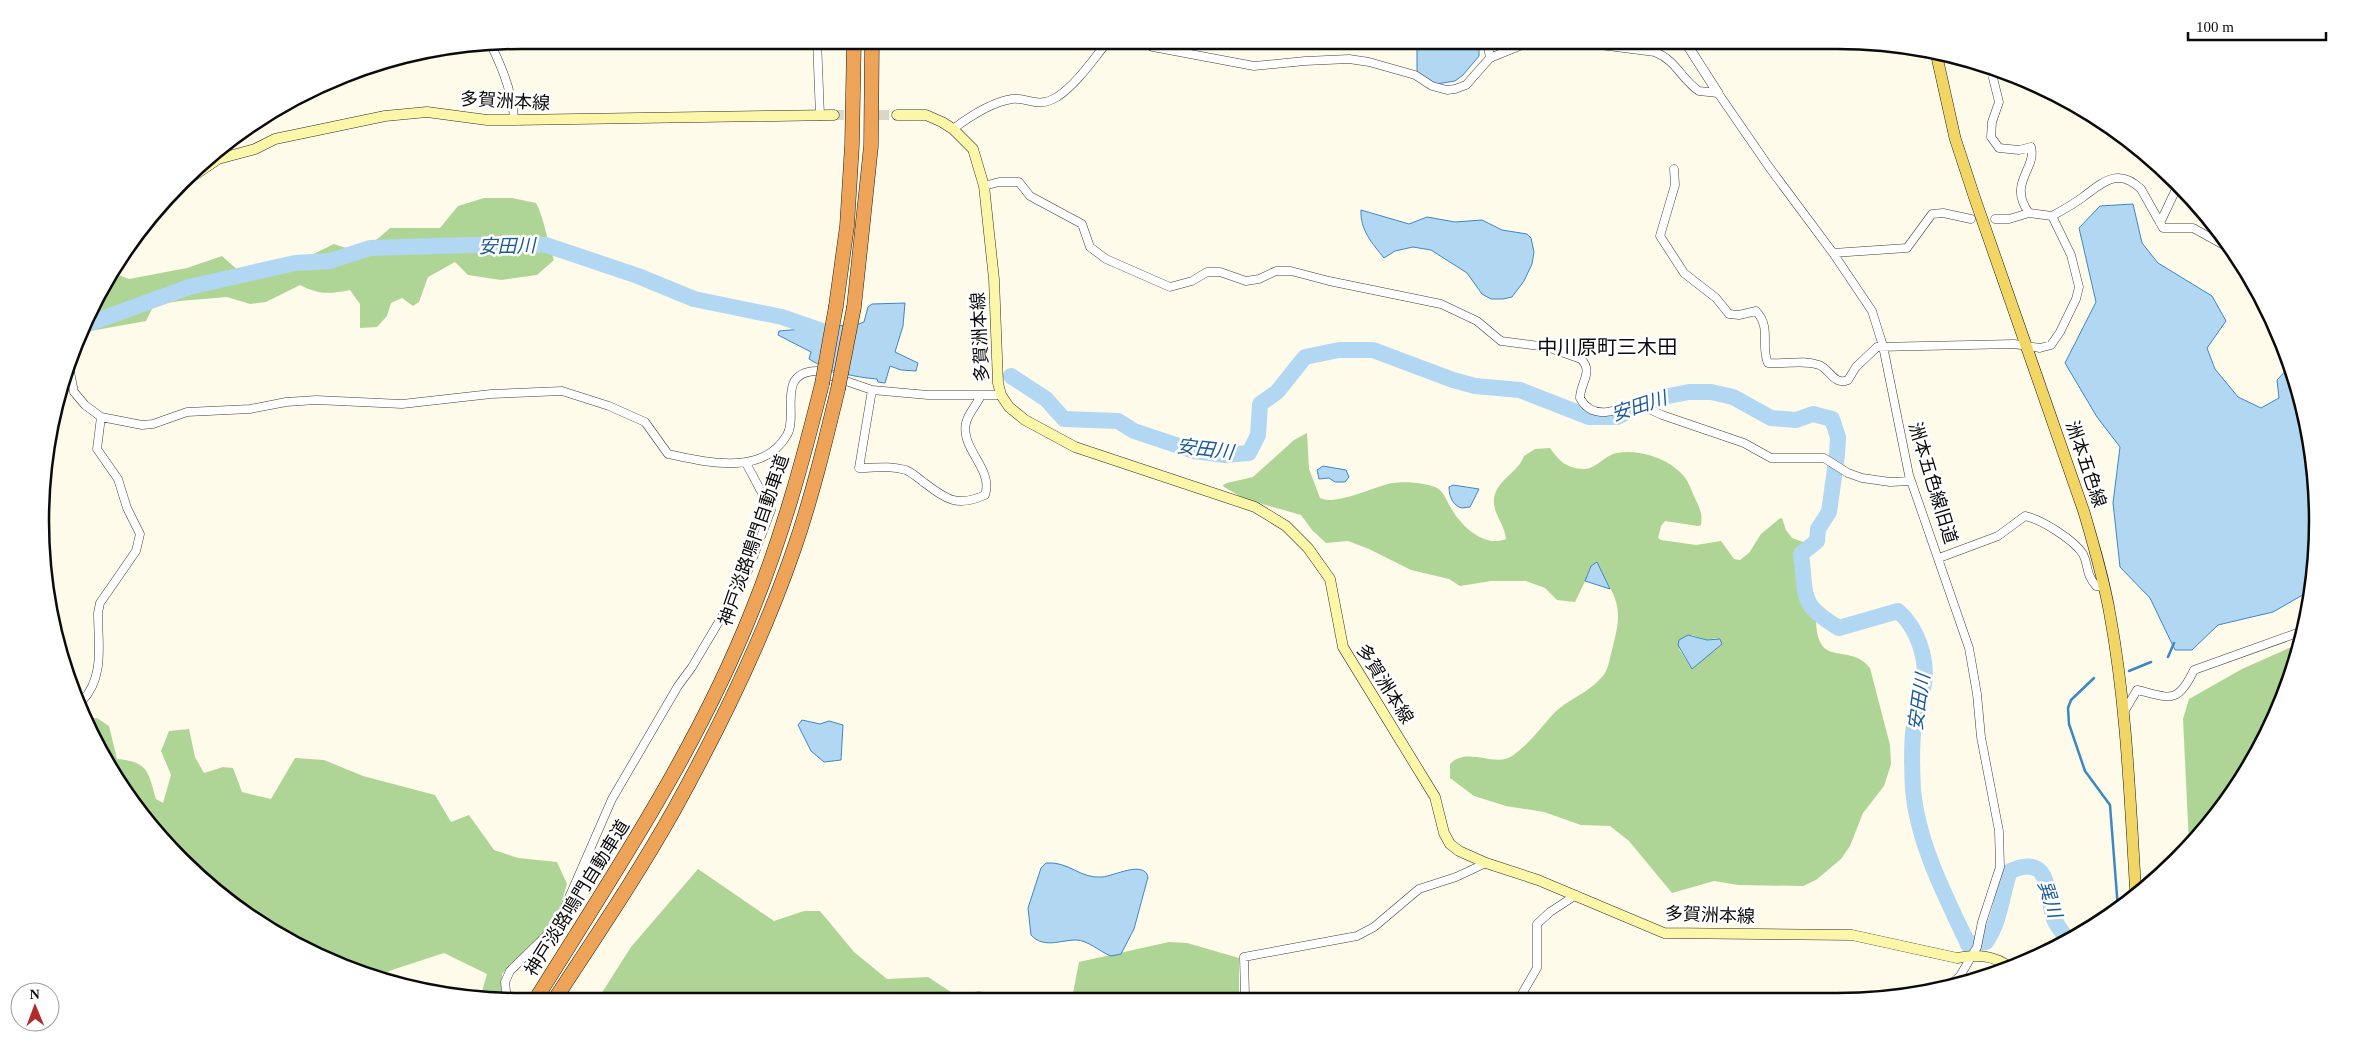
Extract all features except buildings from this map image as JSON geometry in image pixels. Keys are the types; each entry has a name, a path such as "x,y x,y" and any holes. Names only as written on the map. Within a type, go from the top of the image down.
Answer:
{"highway":[{"name":"神戸淡路鳴門自動車道","path":"540,993 655,806 693,739 724,676 752,611 776,545 804,456 822,384 836,306 847,217 852,145 854,49"},
{"name":"神戸淡路鳴門自動車道","path":"559,993 673,812 739,682 768,617 794,550 821,462 854,307 871,146 872,49"}],"main road":[{"name":"洲本五色線","path":"1938,60 1955,138 2084,512 2104,587 2124,714 2135,887"},
{"name":"多賀洲本線","path":"219,159 275,140 385,116 427,112 487,120 834,115"},
{"name":"多賀洲本線","path":"896,115 926,115 953,129 973,149 984,186 994,279 998,383 1001,396 1009,407 1025,420 1076,447 1256,507 1286,526 1308,548 1330,578 1343,647 1435,797 1444,833 1450,844 1459,851 1486,863 1576,895 1664,933 1852,935 1957,958 1974,951 2003,963"}],"street":[{"path":"817,49 820,116"},
{"path":"953,129 984,110 1013,99 1036,104 1056,98 1080,76 1102,49"},
{"path":"1164,49 1254,66 1305,60 1349,59 1369,62 1415,75 1432,86 1447,90 1466,85 1490,58 1512,49"},
{"path":"1488,49 1490,58"},
{"path":"1631,49 1654,52 1673,63 1699,91 1718,94"},
{"name":"洲本五色線旧道","path":"1690,49 1769,168 1833,253 1872,311 1883,346 1898,426 1911,481 1969,648 1977,694 1981,737 1999,831 2000,867 1974,951"},
{"path":"493,50 514,103 514,120"},
{"path":"1993,78 1999,102 1992,122 1991,137 1999,148 2020,150 2031,147 2033,153 2021,182 2021,203 2029,213"},
{"path":"1674,169 1675,185 1660,236 1684,273 1716,298 1725,312 1739,315 1756,311 1760,315 1766,333 1768,364 1798,362 1817,364 1824,367 1836,380 1845,381 1873,348 1883,346 2014,344 2040,348 2051,345 2060,332 2076,299 2079,287 2070,255 2052,216"},
{"path":"1996,219 2009,219 2029,213 2052,216 2108,178 2122,178 2129,180 2141,189 2163,228 2193,228 2217,241"},
{"path":"984,186 999,182 1019,182 1030,196 1082,224 1090,247 1106,258 1170,287 1192,281 1207,272 1220,272 1246,281 1259,279 1276,271 1283,270 1441,304 1477,322 1501,341 1547,347 1581,359 1585,363 1588,373 1580,398 1588,408 1599,413 1610,412 1636,403 1662,415 1744,443 1771,458 1818,457 1848,473 1862,478 1890,482 1911,481"},
{"path":"2160,223 2175,191"},
{"path":"1833,253 1907,248 1932,214 1943,213 1971,219"},
{"path":"71,378 74,392 101,417 142,425 153,424 187,412 250,409 286,402 316,400 402,404 491,394 562,391 609,406 645,422 668,454 716,464 746,463 776,450 789,433 793,384 799,376 808,371 817,371 872,390 928,395 1001,396"},
{"path":"872,390 859,468 885,466 907,470 930,487 957,502 970,501 985,494 987,487 985,478 965,436 965,424 981,395"},
{"path":"84,699 88,695 99,672 98,613 100,604 110,586 136,551 140,534 127,508 118,479 97,450 101,417"},
{"path":"506,993 505,982 510,971 557,925 612,799 678,686 692,667 746,576 771,510 746,463"},
{"path":"1939,558 1998,536 2025,516 2035,518 2051,526 2083,554 2089,578 2096,586 2104,587"},
{"path":"2124,714 2136,690 2158,696 2173,696 2184,690 2194,670 2295,634"},
{"path":"1245,993 1244,957 1357,936 1374,927 1419,889 1456,877 1486,863"},
{"path":"1523,993 1537,968 1537,924 1550,912 1576,895"},
{"path":"1959,977 1974,951"}],"green space":[{"path":"484,198 512,198 536,203 542,217 554,260 537,275 501,280 468,275 455,262 428,277 419,302 413,306 402,298 391,303 387,316 377,327 360,328 360,304 350,290 325,293 313,291 300,285 266,302 250,304 227,297 154,305 146,321 89,331 97,312 118,275 129,279 187,268 222,256 235,267 251,275 269,273 334,244 350,248 364,246 377,239 390,228 440,228 458,206"},
{"path":"1307,433 1309,469 1320,498 1327,500 1346,498 1398,482 1431,486 1443,493 1455,515 1467,528 1474,534 1490,540 1506,539 1495,509 1494,499 1496,492 1524,456 1535,449 1550,448 1568,466 1584,469 1597,464 1608,456 1625,452 1652,456 1675,468 1683,475 1690,487 1700,510 1701,525 1665,521 1661,526 1658,538 1661,540 1696,545 1721,541 1734,559 1740,560 1749,553 1761,534 1782,518 1786,530 1792,538 1806,543 1798,553 1801,587 1806,604 1816,618 1817,634 1821,644 1835,653 1853,656 1862,660 1870,668 1890,745 1891,764 1884,786 1863,813 1850,846 1841,859 1816,880 1803,886 1738,885 1714,881 1672,893 1629,841 1610,826 1581,825 1544,812 1506,806 1474,796 1450,778 1450,764 1457,759 1473,757 1497,760 1512,756 1529,741 1555,712 1590,688 1601,678 1606,672 1618,623 1617,607 1611,590 1600,569 1594,563 1575,602 1557,600 1545,588 1526,581 1491,581 1460,586 1449,579 1411,570 1369,549 1348,541 1326,543 1312,530 1301,515 1245,499 1224,487 1223,485 1227,483 1253,477 1294,440","holes":["1692,635 1707,640 1717,638 1692,669 1679,649"]},
{"path":"2291,648 2284,673 2261,730 2230,783 2189,836 2183,719 2189,699 2242,669"},
{"path":"97,718 109,726 117,759 128,760 146,770 156,799 163,803 171,775 161,751 169,731 189,729 195,757 204,773 223,767 233,768 242,792 271,799 295,758 324,760 363,776 435,795 451,822 469,815 494,850 518,858 557,862 567,884 560,907 547,929 502,974 501,992 482,991 487,974 444,953 386,973 340,957 312,945 259,914 234,896 187,855 146,808 128,783 92,719"},
{"path":"698,869 774,921 804,911 820,911 854,952 887,979 928,977 952,993 602,993 631,947"},
{"path":"1169,942 1187,943 1239,958 1239,993 1073,993 1079,962"},
{"path":"979,991 986,993 970,993"}],"water":[{"path":"1417,49 1479,49 1479,56 1463,75 1455,81 1436,84 1417,73"},
{"path":"2133,204 2142,243 2158,263 2212,296 2226,321 2207,348 2215,369 2238,397 2261,408 2279,398 2277,380 2285,372 2300,429 2305,459 2309,521 2303,595 2273,612 2218,625 2192,650 2175,650 2150,598 2120,567 2113,503 2120,447 2097,417 2065,363 2096,302 2079,228 2100,206"},
{"path":"1361,210 1409,224 1427,217 1455,222 1482,220 1502,230 1527,234 1531,238 1534,252 1532,264 1524,281 1512,297 1491,299 1482,294 1467,273 1431,250 1413,247 1395,251 1384,258 1371,241 1362,224"},
{"path":"905,303 903,326 895,352 918,363 916,371 901,370 890,366 885,383 878,382 877,379 833,371 817,364 809,359 811,352 778,335 779,331 859,324 864,322 868,307 872,304"},
{"path":"1323,466 1346,470 1349,477 1345,482 1335,482 1329,478 1319,479 1317,470"},
{"path":"1453,485 1479,489 1470,507 1462,508 1454,503 1449,487"},
{"path":"1597,562 1610,589 1585,581 1591,566"},
{"path":"1688,635 1707,640 1720,639 1722,644 1692,669 1678,645 1679,640"},
{"path":"802,720 820,724 829,721 843,725 841,760 824,762 811,751 798,725"},
{"path":"1046,863 1061,865 1094,877 1102,877 1135,869 1145,872 1148,877 1134,929 1121,954 1111,956 1089,944 1076,940 1052,943 1041,942 1031,935 1028,908 1041,868"}],"waterway":[{"name":"安田川","path":"93,322 189,287 295,263 330,261 370,248 503,244 546,245 638,276 694,299 782,317 834,335"},
{"name":"安田川","path":"1011,376 1046,399 1064,419 1118,421 1134,431 1194,451 1224,455 1249,453 1258,435 1260,404 1277,392 1305,357 1339,350 1373,350 1453,380 1475,386 1520,390 1589,417 1617,417 1653,399 1689,392 1711,392 1733,397 1771,418 1796,420 1813,414 1832,419 1838,437 1829,512 1818,529 1817,541 1801,554 1807,598 1817,612 1839,628 1898,611 1916,635 1923,654 1925,674 1912,741 1913,790 1916,810 1920,830 1934,869 1968,944 1986,942 1995,925 2010,871 2024,867 2033,867 2040,871 2047,887 2054,919 2064,935"},
{"path":"2168,657 2174,643"},
{"path":"2129,671 2151,662"},
{"path":"2094,678 2071,700 2068,708 2069,724 2085,771 2110,805 2117,901"}],"tunnel":[{"path":"834,115 897,115"}],"district":[{"name":"中川原町三木田","path":"1607,347"}],"water label":[{"name":"巽川","path":"2050,899"}]}
